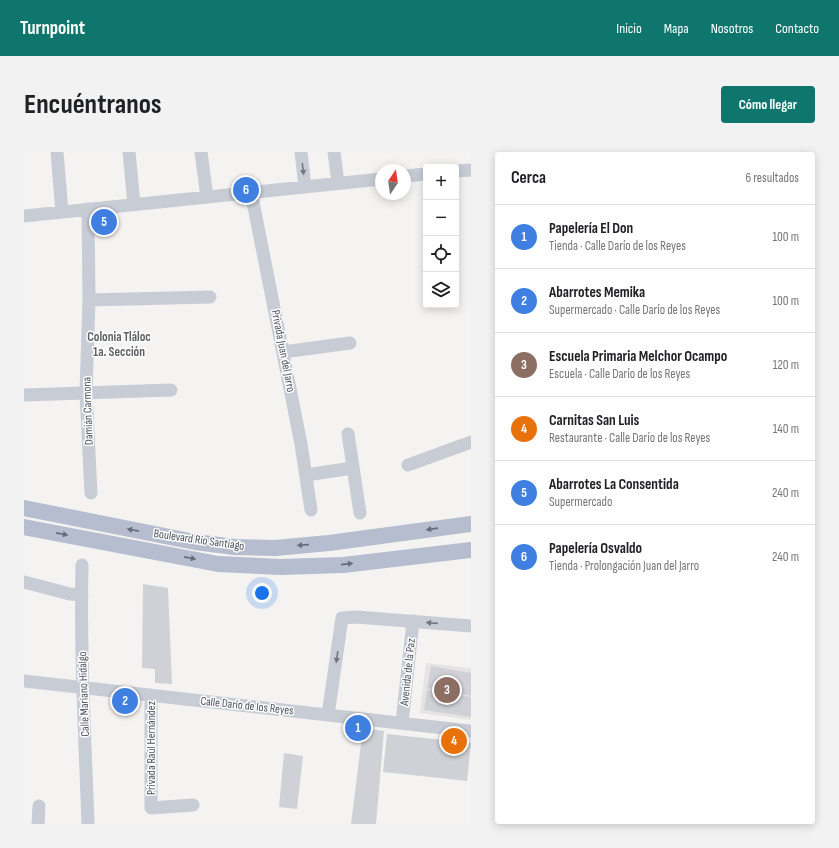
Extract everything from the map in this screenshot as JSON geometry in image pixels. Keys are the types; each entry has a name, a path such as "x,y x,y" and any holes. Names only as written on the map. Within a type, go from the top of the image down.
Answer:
{"main road":[{"name":"Boulevard Río Santiago","path":"24,508 195,542 234,547 275,548 329,543 471,524"},
{"name":"Boulevard Río Santiago","path":"24,527 218,564 273,567 343,565 471,550"}],"street":[{"path":"57,152 62,212"},
{"path":"129,152 134,204"},
{"path":"202,152 207,197"},
{"path":"301,152 305,187"},
{"path":"334,152 338,183"},
{"path":"459,171 471,170"},
{"path":"411,175 423,174"},
{"path":"24,216 375,180"},
{"name":"Privada Juan del Jarro","path":"251,192 301,444 311,510"},
{"name":"Damián Carmona","path":"88,209 89,300 86,393 91,493"},
{"path":"89,300 210,297"},
{"path":"283,352 350,343"},
{"path":"24,395 171,390"},
{"path":"348,434 360,513"},
{"path":"408,465 471,442"},
{"path":"306,475 353,468"},
{"name":"Calle Mariano Hidalgo","path":"82,565 83,688 88,824"},
{"path":"24,582 70,594 82,595"},
{"path":"328,715 342,618 357,617 471,626"},
{"name":"Avenida de la Paz","path":"402,723 413,621"},
{"name":"Calle Darío de los Reyes","path":"24,681 471,731"},
{"name":"Privada Raúl Hernández","path":"151,695 151,808 193,805"},
{"path":"38,824 39,806"}],"shaded area":[{"path":"426,663 471,668 471,720 420,713"}],"building":[{"path":"143,584 168,588 172,684 155,683 155,669 142,668"},
{"path":"431,666 471,673 471,696 427,688"},
{"path":"427,690 471,697 471,717 424,710"},
{"path":"363,728 384,731 376,824 351,824"},
{"path":"387,734 471,743 467,781 383,772"},
{"path":"284,753 303,756 297,809 279,807"}],"place":[{"name":"Papelería Osvaldo","path":"246,190"},
{"name":"Abarrotes La Consentida","path":"104,222"},
{"name":"Escuela Primaria Melchor Ocampo","path":"447,690"},
{"name":"Abarrotes Memika","path":"125,701"},
{"name":"Papelería El Don","path":"358,728"},
{"name":"Carnitas San Luis","path":"454,741"}],"district":[{"name":"Colonia Tláloc 1a. Sección","path":"119,344"}]}
